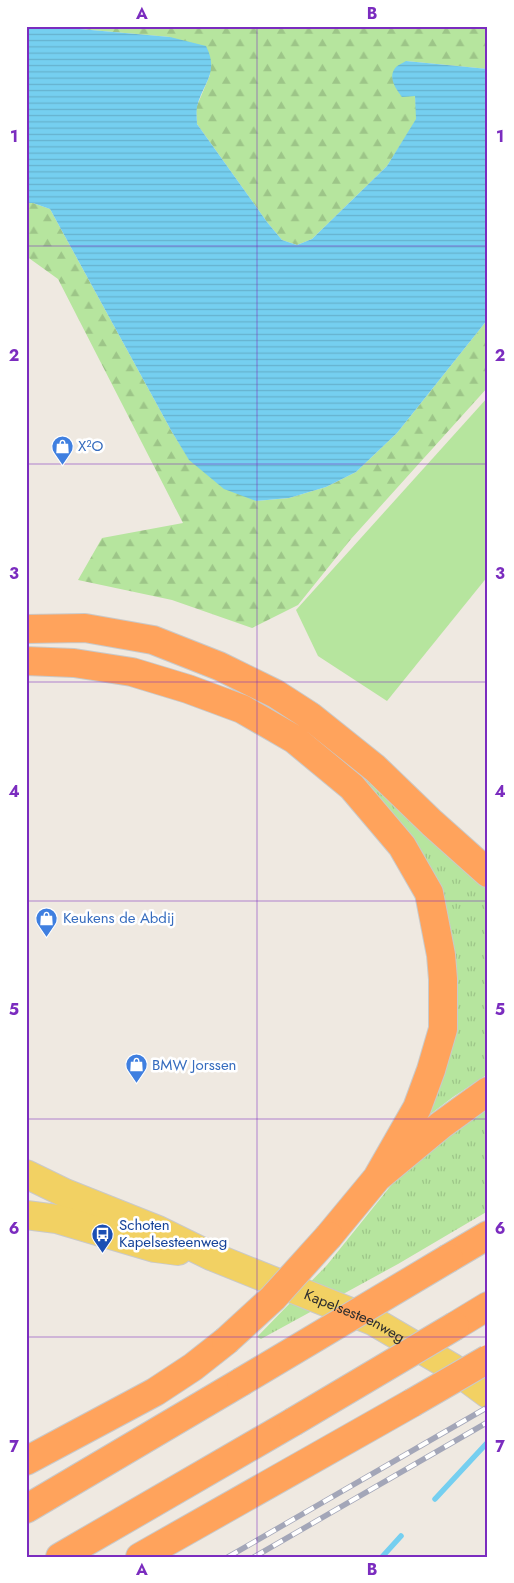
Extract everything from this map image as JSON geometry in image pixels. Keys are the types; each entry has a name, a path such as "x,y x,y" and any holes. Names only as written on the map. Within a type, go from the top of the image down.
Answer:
{"highway":[{"path":"26,629 85,628 153,640 219,666 276,694 310,716 375,768 488,873"},
{"path":"26,661 74,662 132,672 188,689 242,709 294,739 352,787 402,846 429,892 443,979 443,1029 417,1108 394,1146 378,1178"},
{"path":"26,1461 155,1392 194,1367 273,1298 378,1178 442,1125 488,1091"},
{"path":"26,1509 488,1235"},
{"path":"60,1557 488,1306"},
{"path":"455,1326 488,1312"},
{"path":"140,1557 488,1359"}],"main road":[{"name":"Kapelsesteenweg","path":"26,1174 66,1193 158,1230 211,1256 373,1321 453,1368 488,1394"},
{"name":"Kapelsesteenweg","path":"26,1186 66,1193"},
{"name":"Kapelsesteenweg","path":"26,1215 57,1219 154,1248 211,1256"},
{"path":"26,1225 57,1219"}],"green space":[{"path":"46,26 488,26 488,69 406,61 415,96 417,119 387,166 312,239 297,245 282,240 267,222 197,124 196,108 210,75 170,37"},
{"path":"26,203 33,203 50,209 172,432 189,459 256,501 289,498 326,487 356,472 397,433 488,319 488,387 351,539 298,605 252,628 172,600 78,580 102,538 183,523 58,279 26,256"},
{"path":"488,397 488,576 387,701 318,656 296,610"},
{"path":"270,705 324,740 488,883 488,1074 424,1119 434,1089 437,904 281,723"},
{"path":"488,1103 488,1211 398,1264 261,1339 257,1337 327,1265 401,1173"}],"water":[{"path":"26,26 46,26 170,37 206,46 210,55 211,71 199,99 197,124 267,222 282,240 297,245 312,239 387,166 416,119 415,96 402,97 393,83 392,75 396,67 406,61 488,69 488,319 397,433 356,472 326,487 289,498 256,501 224,489 189,460 50,209 33,203 26,203"}],"waterway":[{"path":"435,1499 486,1444"},
{"path":"382,1557 401,1536"}],"railway":[{"path":"228,1557 488,1407"},
{"path":"254,1557 488,1422"}],"place":[{"name":"X²O","path":"62,465"},
{"name":"Keukens de Abdij","path":"47,937"},
{"name":"BMW Jorssen","path":"136,1084"},
{"name":"Schoten Kapelsesteenweg","path":"103,1253"}]}
